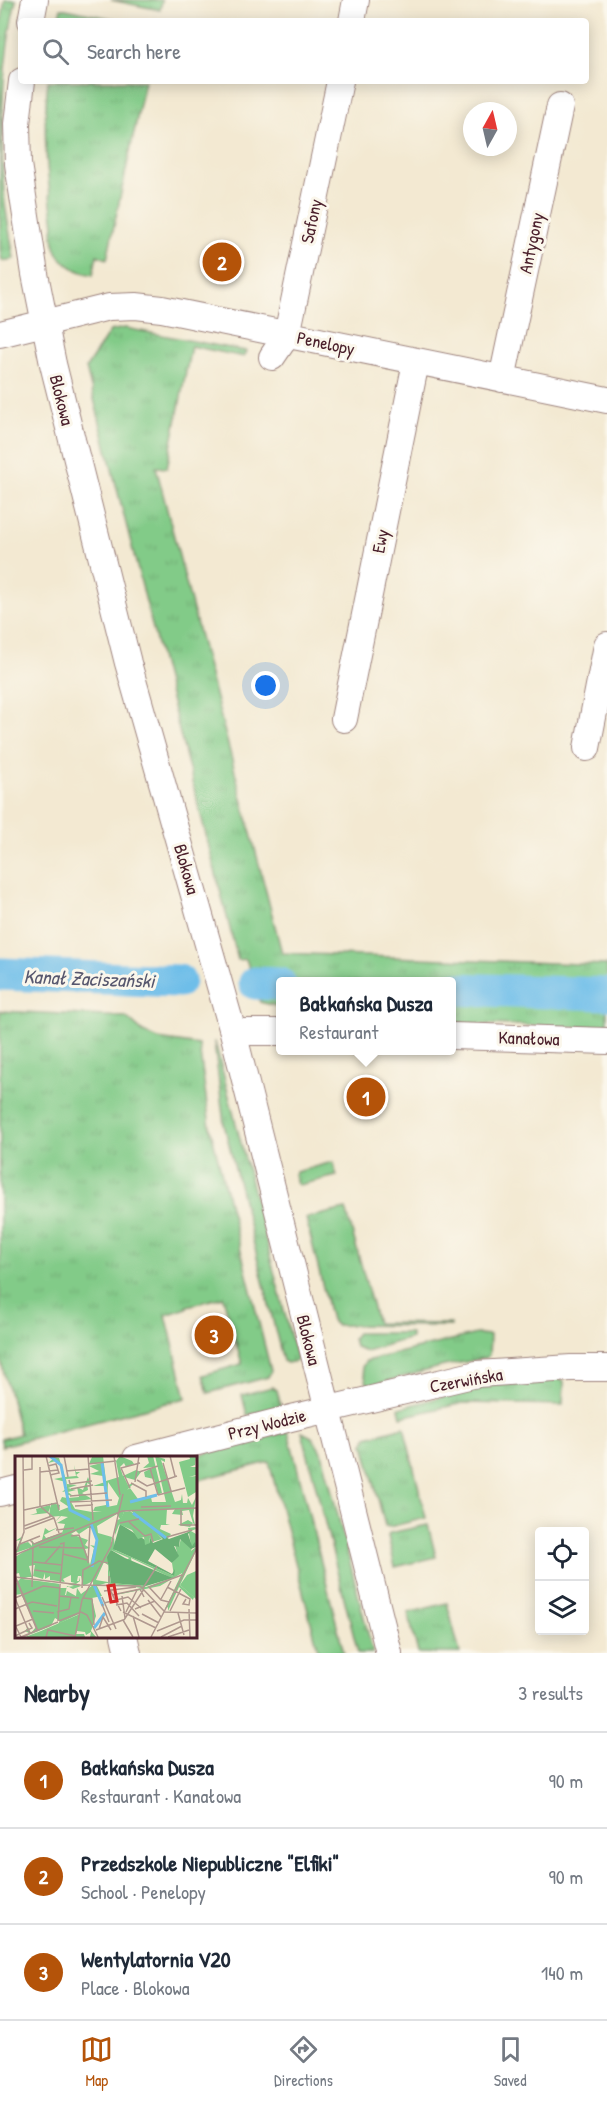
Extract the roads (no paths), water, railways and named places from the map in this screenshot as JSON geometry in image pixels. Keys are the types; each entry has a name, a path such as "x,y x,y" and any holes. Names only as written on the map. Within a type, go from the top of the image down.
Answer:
{"street":[{"path":"32,18 36,0"},
{"path":"353,18 356,0"},
{"name":"Blokowa","path":"22,84 17,124 18,164 44,322 128,663 233,1032 389,1653"},
{"name":"Safony","path":"272,357 287,335 339,84"},
{"name":"Antygony","path":"502,380 560,106"},
{"name":"Penelopy","path":"0,334 109,307 136,306 162,309 607,400"},
{"name":"Ewy","path":"344,719 416,362"},
{"path":"587,748 607,645"},
{"path":"233,1032 276,1032"},
{"name":"Kanałowa","path":"456,1036 607,1041"},
{"name":"Czerwińska","path":"327,1410 477,1374 607,1368"},
{"name":"Przy Wodzie","path":"144,1456 327,1410"},
{"path":"0,1493 15,1489"},
{"path":"124,1638 128,1653"}],"waterway":[{"name":"Kanał Zaciszański","path":"0,974 179,981"},
{"name":"Kanał Zaciszański","path":"255,983 276,984"},
{"name":"Kanał Zaciszański","path":"456,989 607,994"}],"place":[{"name":"Przedszkole Niepubliczne \"Elfiki\"","path":"222,262"},
{"name":"Bałkańska Dusza","path":"366,1097"},
{"name":"Wentylatornia V20","path":"214,1335"}]}
